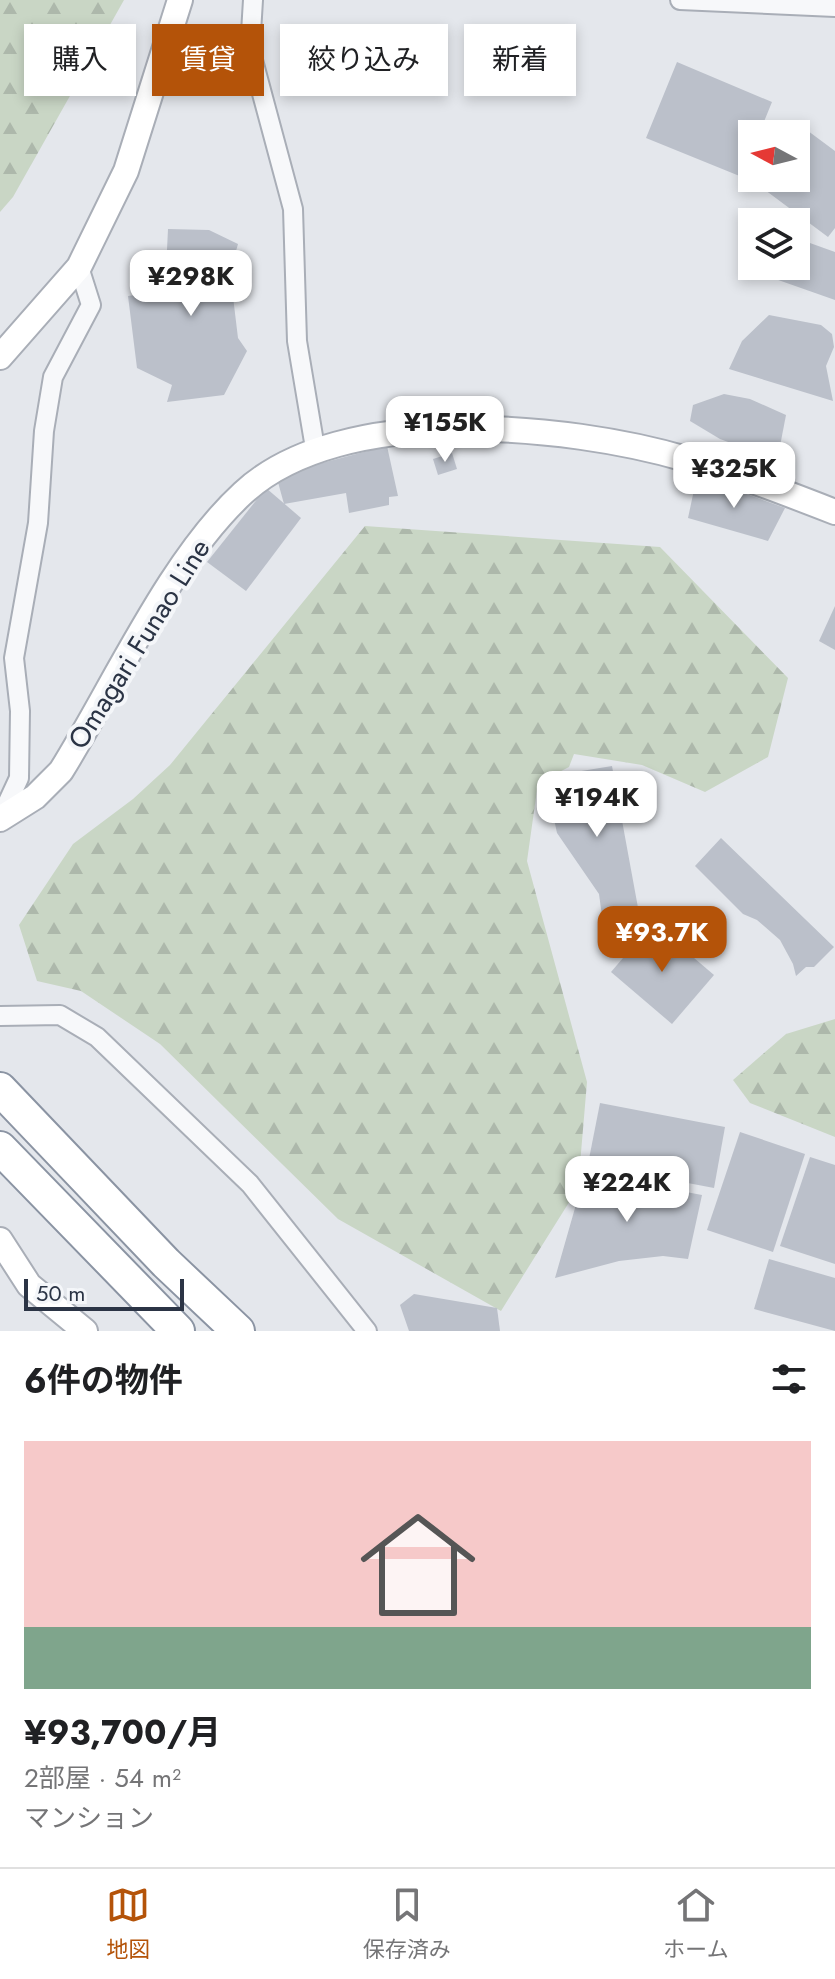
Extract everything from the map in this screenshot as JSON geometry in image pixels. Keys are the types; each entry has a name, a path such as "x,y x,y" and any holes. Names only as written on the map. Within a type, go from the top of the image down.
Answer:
{"highway":[{"path":"0,1089 166,1263 238,1331"},
{"path":"0,1148 178,1331"}],"main road":[{"path":"0,357 79,267 126,171 180,0"},
{"name":"Omagari Funao Line","path":"0,819 35,797 61,771 176,575 210,530 254,484 276,467 315,448 408,431 472,430 610,441 685,458 835,512"},
{"path":"0,1240 29,1285 85,1331"}],"street":[{"path":"253,0 250,49 293,209 297,341 315,448"},
{"path":"680,0 835,7"},
{"path":"0,819 19,778 20,711 14,658 38,523 44,431 53,377 91,305 79,267"},
{"path":"0,1016 60,1015 97,1037 250,1184 367,1331"}],"green space":[{"path":"0,0 124,0 110,24 24,24 24,96 70,96 13,197 0,212"},
{"path":"365,526 660,547 788,678 768,757 705,792 642,765 574,754 569,767 538,783 527,861 587,1082 578,1188 501,1311 338,1219 160,1044 81,991 37,981 19,925 73,844 133,799 170,765"},
{"path":"835,1019 835,1137 750,1103 733,1080 786,1034"}],"building":[{"path":"677,62 772,102 765,120 738,120 738,175 646,138"},
{"path":"810,132 835,151 835,228 828,237 810,224 810,208 789,208 768,192 810,192"},
{"path":"168,229 209,230 238,244 230,272 238,338 247,351 224,395 167,402 172,385 137,368 128,296 165,291"},
{"path":"810,243 835,252 835,300 778,280 810,280"},
{"path":"769,315 821,325 832,334 834,347 826,366 833,401 729,369 742,341"},
{"path":"724,394 750,399 786,415 780,446 753,451 720,439 690,421 693,405"},
{"path":"387,446 398,496 389,497 389,505 349,513 346,493 284,504 276,475"},
{"path":"452,453 457,469 438,475 433,459"},
{"path":"697,476 785,508 768,541 688,518"},
{"path":"266,488 301,518 246,591 207,562"},
{"path":"835,606 835,650 819,641"},
{"path":"612,766 641,924 604,931 599,894 557,833 545,777"},
{"path":"721,838 834,947 814,967 806,967 796,976 780,940 757,920 743,914 695,866"},
{"path":"653,923 714,975 672,1024 611,972"},
{"path":"600,1103 725,1127 714,1188 588,1164"},
{"path":"740,1132 805,1154 773,1252 707,1230"},
{"path":"810,1157 835,1165 835,1264 780,1246"},
{"path":"585,1173 702,1195 688,1259 663,1256 619,1261 555,1278"},
{"path":"769,1259 835,1278 835,1331 754,1309"},
{"path":"414,1294 497,1308 500,1331 409,1331 400,1305"}]}
